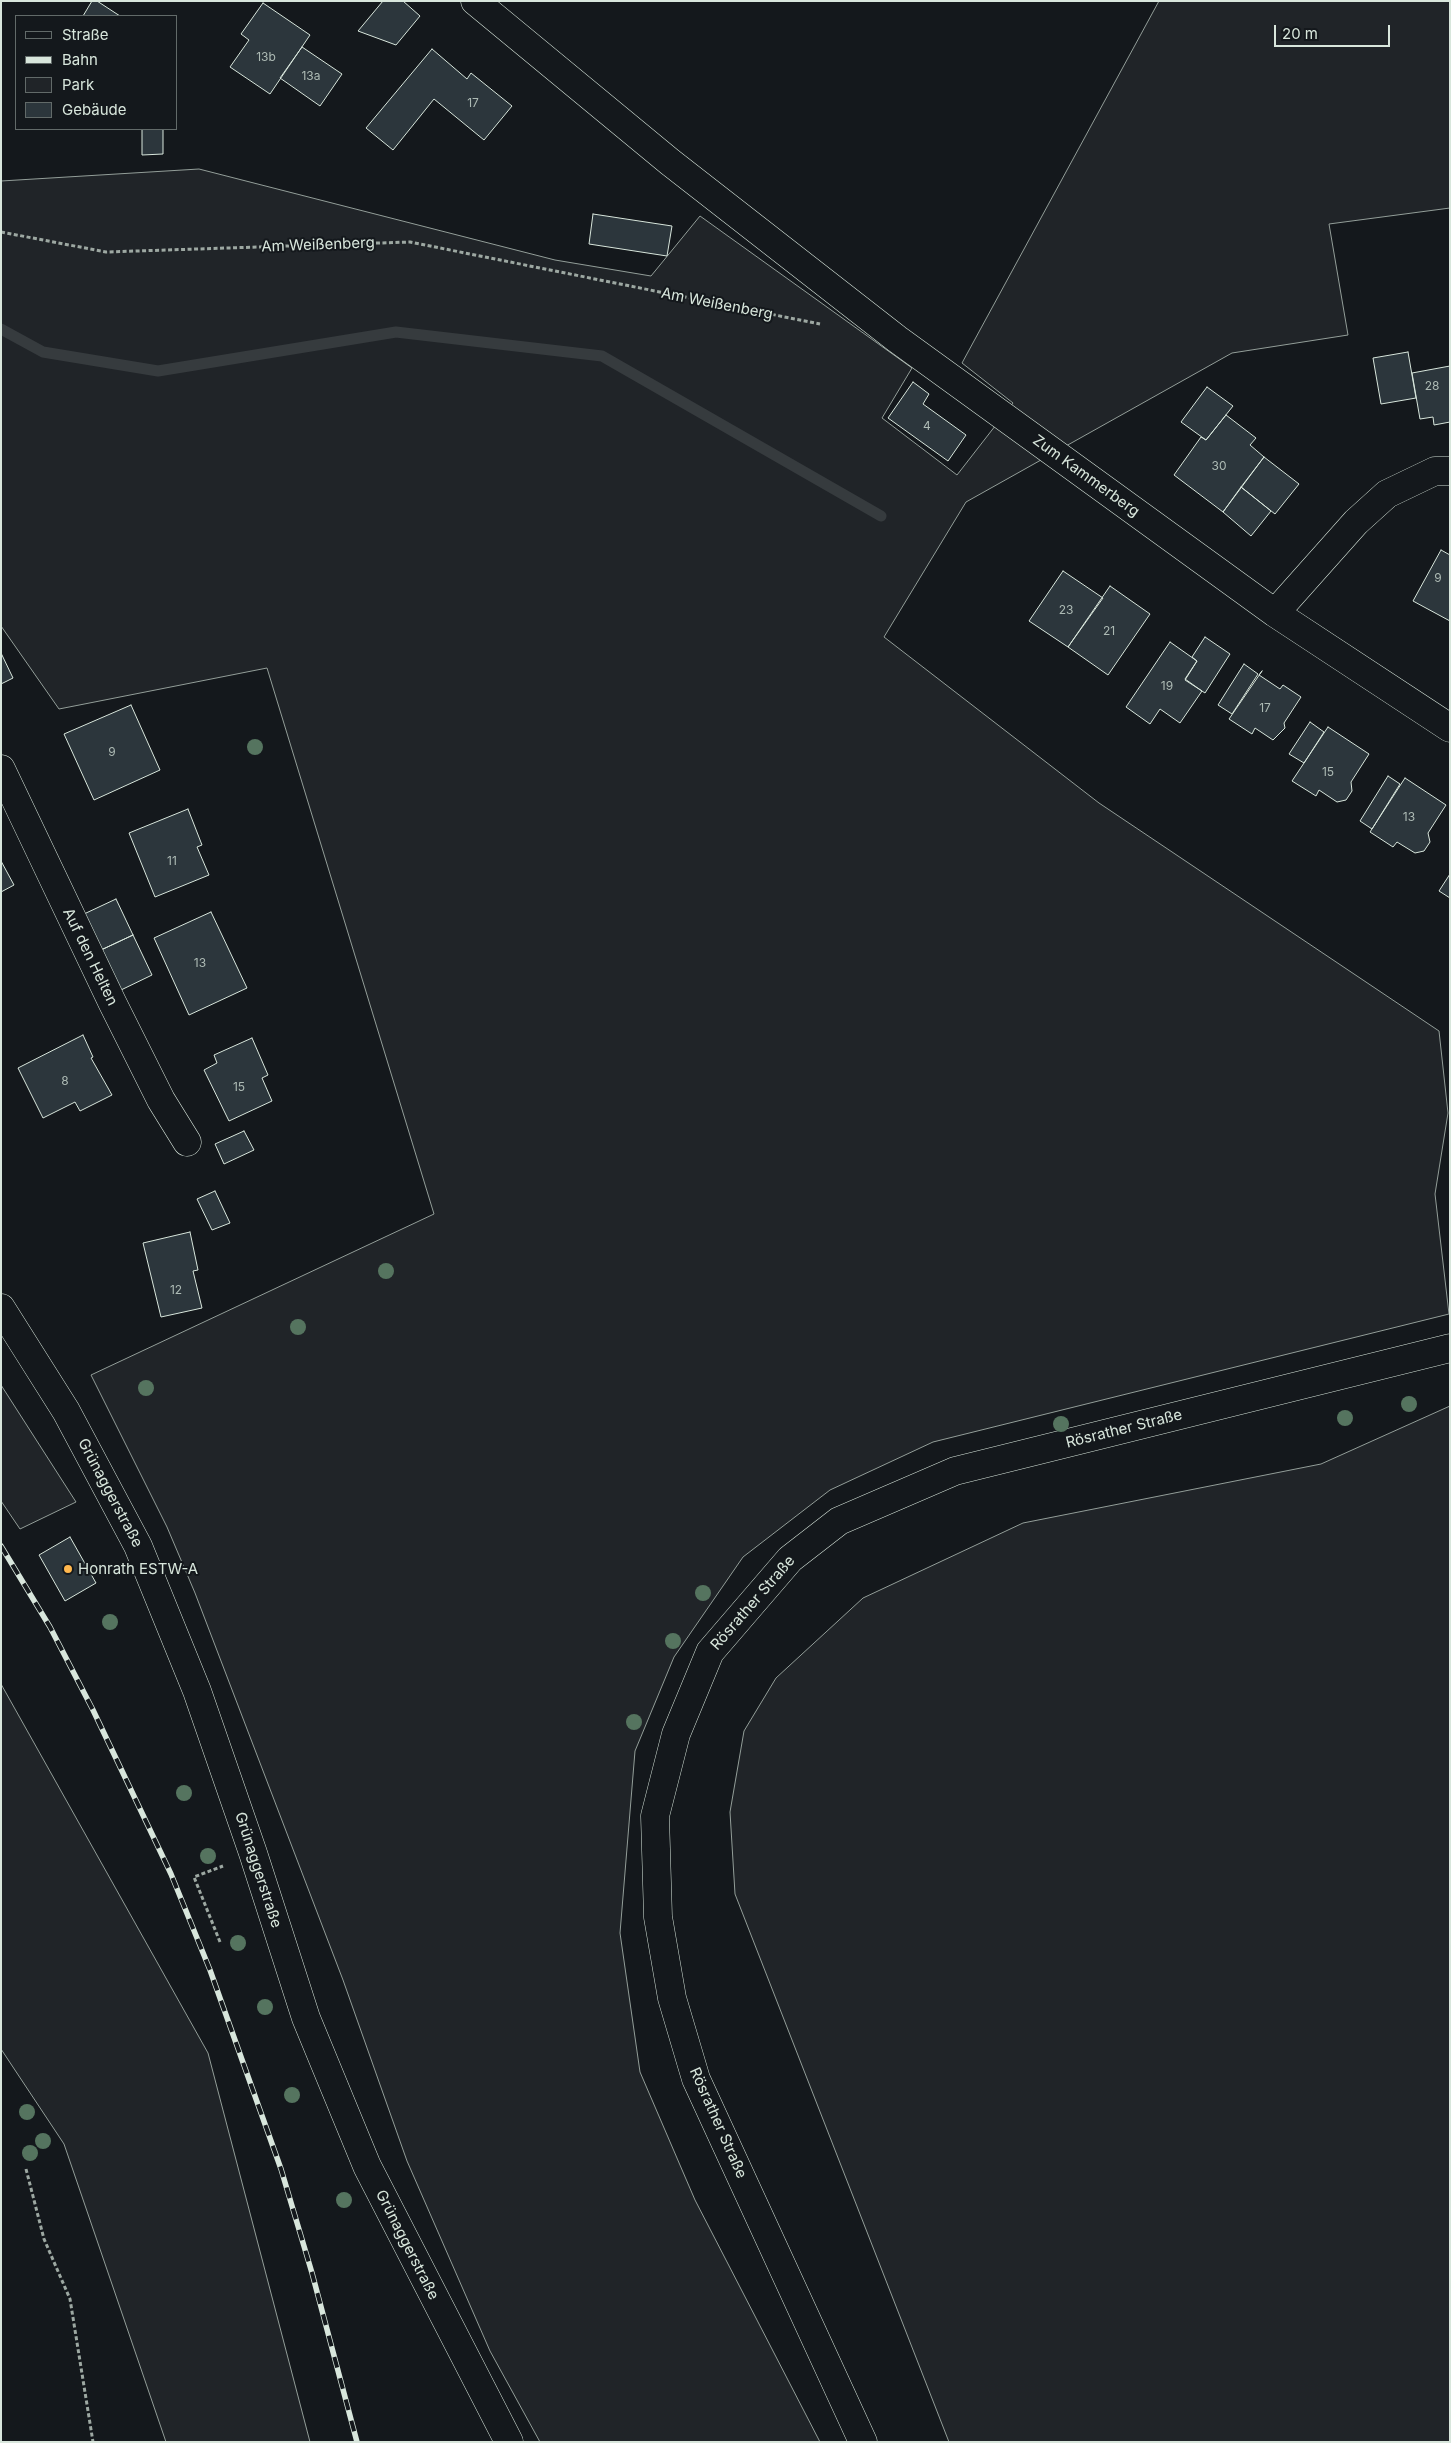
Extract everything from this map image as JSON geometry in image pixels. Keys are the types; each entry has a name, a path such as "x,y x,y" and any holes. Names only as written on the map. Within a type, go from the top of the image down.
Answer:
{"street":[{"name":"Zum Kammerberg","path":"475,1 670,162 897,340 1275,613 1450,728"},
{"path":"1275,613 1356,522 1387,494 1435,471 1450,470"},
{"name":"Auf den Helten","path":"1,769 112,1002 161,1100 187,1142"},
{"name":"Grünaggerstraße","path":"1,1308 66,1410 138,1546 197,1691 253,1853 306,2018 360,2149 507,2439"},
{"name":"Rösrather Straße","path":"863,2442 696,2079 672,1998 658,1917 655,1816 676,1734 710,1652 790,1559 840,1521 955,1471 1450,1348"}],"path":[{"name":"Am Weißenberg","path":"1,232 106,252 410,242 829,326"},
{"path":"203,1874 194,1877 220,1942"},
{"path":"26,2170 44,2239 70,2299 94,2442"}],"green space":[{"path":"1159,1 1450,1 1450,208 1329,224 1348,335 1232,353 966,502 884,637 1099,803 1439,1031 1448,1113 1435,1194 1449,1314 933,1442 830,1490 743,1557 674,1657 635,1751 620,1933 640,2072 695,2200 820,2442 540,2442 490,2351 407,2161 343,1980 195,1593 167,1527 91,1375 434,1214 267,668 59,709 1,626 1,181 199,169 555,260 651,276 700,216 912,368 882,418 957,475 1013,403 962,363"},
{"path":"1,1385 76,1502 20,1529 1,1501"},
{"path":"1450,1406 1450,2442 949,2442 735,1894 730,1812 744,1731 776,1678 863,1598 1023,1523 1321,1464"},
{"path":"1,1684 208,2053 310,2442 166,2442 64,2144 1,2049"}],"building":[{"path":"92,1 97,1 118,15 84,15"},
{"path":"383,1 403,1 420,16 396,45 358,31"},
{"path":"263,3 310,35 270,94 230,67 249,40 241,34"},
{"path":"302,47 342,74 320,106 280,78"},
{"path":"432,49 467,79 471,73 512,106 484,140 434,99 393,150 366,128"},
{"path":"142,130 163,130 163,154 142,155"},
{"path":"593,214 672,226 667,256 589,244"},
{"path":"1408,352 1416,398 1381,404 1373,358"},
{"path":"1450,366 1450,422 1434,425 1433,417 1420,419 1412,373"},
{"path":"913,382 929,394 923,404 966,435 948,461 888,418"},
{"path":"1207,387 1233,406 1206,440 1181,422"},
{"path":"1226,415 1256,438 1250,445 1264,457 1223,512 1174,475 1201,437 1206,440"},
{"path":"1264,457 1299,484 1275,514 1241,487"},
{"path":"1241,487 1271,511 1251,536 1223,512"},
{"path":"1441,550 1450,555 1450,621 1413,601"},
{"path":"1063,571 1103,598 1068,647 1029,621"},
{"path":"1110,586 1150,614 1108,675 1068,647"},
{"path":"1205,637 1230,654 1205,693 1185,680 1197,661 1192,657"},
{"path":"1170,642 1197,661 1185,679 1202,691 1180,723 1160,709 1150,724 1126,707"},
{"path":"1,653 13,678 1,684"},
{"path":"1244,664 1258,674 1232,714 1218,705"},
{"path":"1259,675 1280,689 1283,685 1301,697 1284,723 1285,728 1273,740 1255,728 1252,734 1229,719"},
{"path":"131,705 160,770 94,800 64,734"},
{"path":"1310,722 1324,732 1304,763 1289,754"},
{"path":"1328,727 1369,754 1351,782 1352,791 1346,800 1337,802 1319,790 1316,796 1292,781"},
{"path":"1388,776 1400,784 1372,829 1360,821"},
{"path":"1405,778 1446,805 1428,833 1430,842 1424,851 1415,853 1397,842 1393,847 1370,832"},
{"path":"188,809 202,845 197,847 209,875 155,897 129,833"},
{"path":"1,861 14,885 1,892"},
{"path":"1450,874 1450,898 1439,891"},
{"path":"116,899 133,935 101,950 84,914"},
{"path":"211,912 247,988 189,1015 154,938"},
{"path":"133,935 152,975 121,990 101,950"},
{"path":"83,1035 93,1057 91,1058 112,1095 80,1111 75,1102 43,1118 18,1068"},
{"path":"252,1038 268,1075 262,1078 272,1101 229,1121 204,1070 217,1063 214,1055"},
{"path":"244,1131 254,1150 224,1164 215,1144"},
{"path":"215,1191 230,1223 212,1230 197,1199"},
{"path":"190,1232 198,1270 193,1271 202,1308 161,1317 143,1243"},
{"name":"Honrath ESTW-A","path":"70,1537 96,1583 65,1601 39,1555"}],"waterway":[{"path":"1,329 43,352 158,371 396,332 602,356 881,516"}],"railway":[{"path":"1,1546 50,1627 93,1710 171,1874 210,1970 281,2169 312,2273 357,2442"}],"place":[{"name":"Honrath ESTW-A","path":"68,1569"}]}
